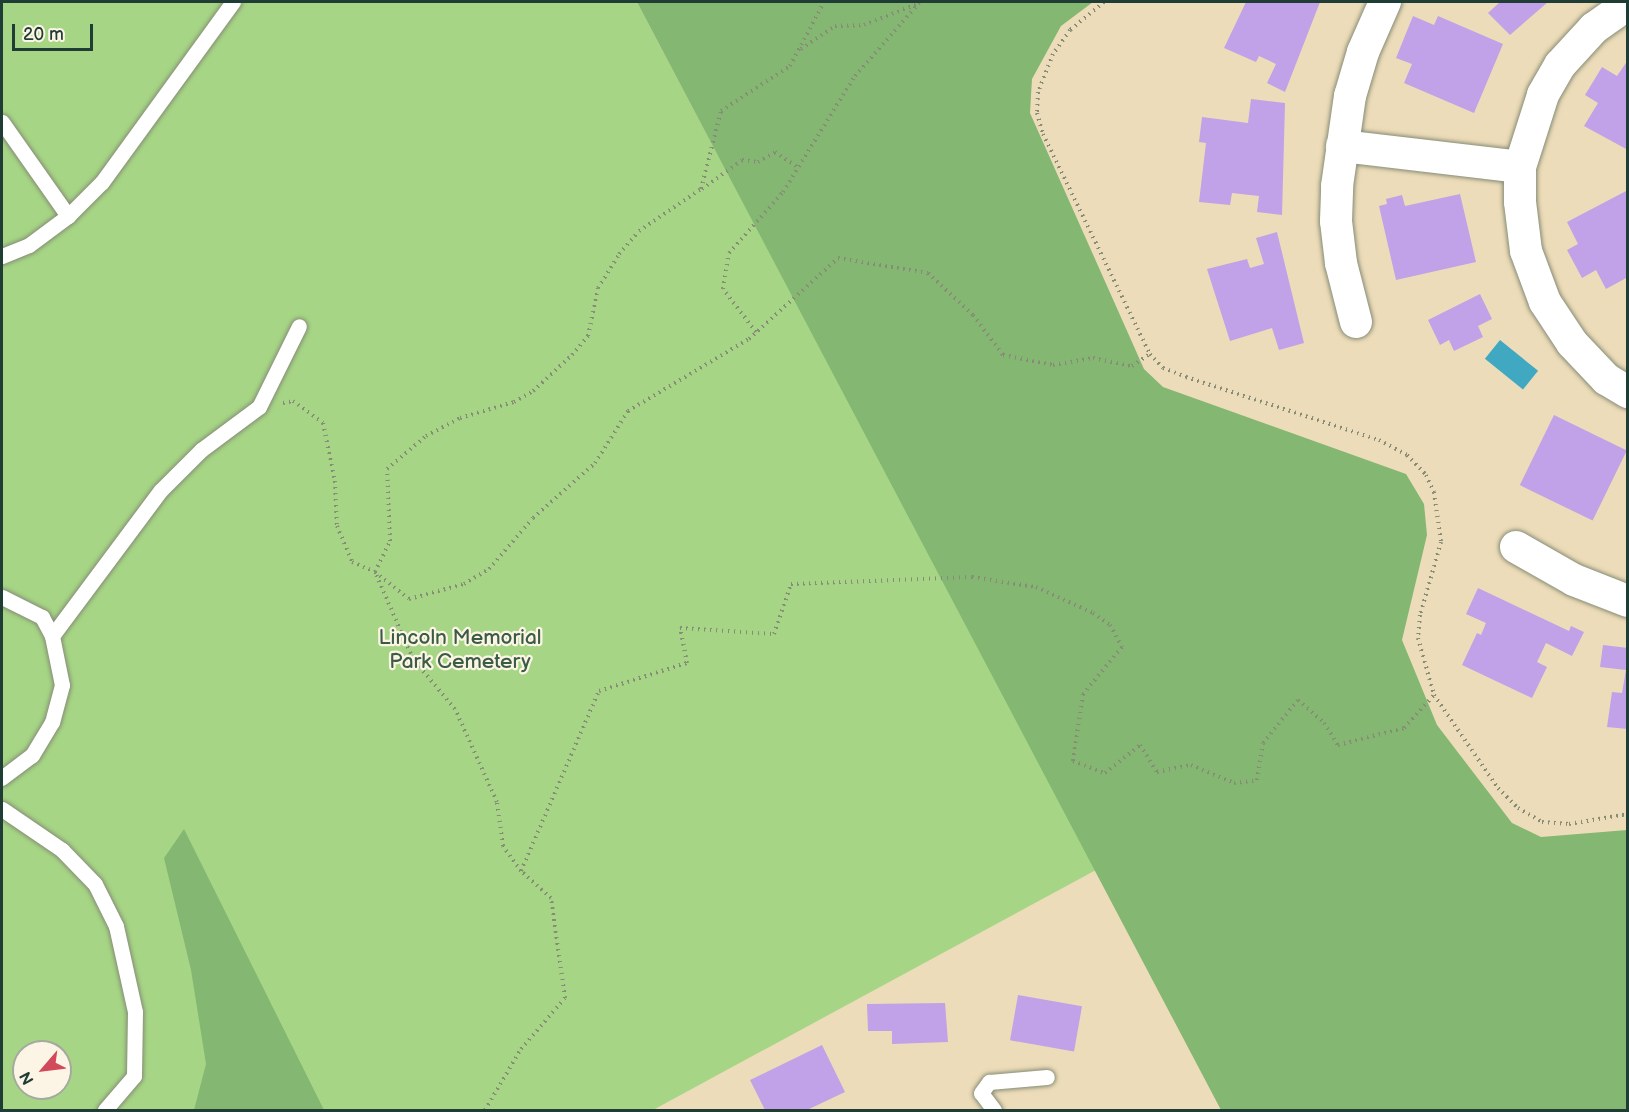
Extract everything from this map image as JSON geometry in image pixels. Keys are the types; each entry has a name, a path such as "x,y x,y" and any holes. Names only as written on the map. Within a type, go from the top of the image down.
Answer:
{"street":[{"path":"1356,322 1341,263 1336,220 1342,146 1363,52 1385,2"},
{"path":"1628,4 1594,28 1560,65 1543,95 1520,167 1526,251 1545,302 1572,343 1606,379 1628,392"},
{"path":"1342,146 1520,167"},
{"path":"1516,547 1574,580 1626,594"}],"lane":[{"path":"2,256 28,245 68,216 133,143 233,2"},
{"path":"2,122 68,216"},
{"path":"52,636 161,490 201,450 259,407 299,326"},
{"path":"2,597 42,617 52,636 62,685 52,723 32,755 2,778"},
{"path":"2,809 62,850 96,884 116,926 135,1012 134,1076 105,1110"},
{"path":"994,1110 981,1093 989,1082 1047,1077"}],"path":[{"path":"701,189 721,111 790,66 824,2"},
{"path":"1104,2 1070,30 1053,54 1038,92 1037,113 1043,134 1150,354 1163,368 1379,440 1407,455 1426,476 1434,492 1441,542 1420,615 1418,638 1434,695 1498,788 1518,808 1542,822 1569,824 1628,814"},
{"path":"800,50 835,26 864,26 919,3"},
{"path":"756,332 723,289 729,253 799,168 855,76 919,3"},
{"path":"485,1110 521,1049 565,998 552,898 521,870 503,846 497,802 455,710 413,659 375,572 390,541 387,470 426,436 460,418 514,402 533,391 588,336 598,288 619,254 639,231 742,160 758,162 775,152 799,168"},
{"path":"259,407 293,401 323,423 335,481 337,526 352,562 375,572 409,599 472,579 504,555 533,518 595,463 628,411 756,332 838,258 927,273 973,315 1003,355 1053,365 1094,358 1132,366 1150,354"},
{"path":"521,870 599,691 687,663 680,628 774,634 791,584 972,577 1036,587 1093,613 1110,624 1122,647 1083,694 1073,761 1105,773 1140,745 1157,772 1191,765 1234,783 1257,780 1263,743 1299,700 1324,723 1338,745 1404,728 1434,695"}],"green space":[{"name":"Lincoln Memorial Park Cemetery","path":"2,2 637,2 1096,870 653,1110 2,1110"},
{"path":"637,2 1093,2 1061,26 1032,79 1030,113 1144,369 1163,387 1406,474 1424,504 1427,535 1402,640 1437,725 1512,823 1541,837 1627,830 1627,1110 1221,1110"},
{"path":"184,829 324,1110 194,1110 206,1064 191,970 164,858"}],"water":[{"path":"1500,340 1538,371 1523,389 1485,359"}],"building":[{"path":"1246,2 1320,2 1285,92 1267,83 1276,64 1259,56 1256,62 1224,48"},
{"path":"1500,2 1548,2 1510,35 1488,13"},
{"path":"1413,16 1434,25 1438,16 1503,44 1474,113 1404,83 1412,64 1396,58"},
{"path":"1628,60 1628,150 1584,126 1598,103 1585,95 1602,67 1617,76"},
{"path":"1251,99 1285,103 1282,215 1257,212 1259,196 1232,193 1230,205 1199,202 1206,143 1199,142 1202,117 1248,123"},
{"path":"1628,190 1628,277 1606,289 1596,270 1582,278 1567,250 1578,244 1567,222"},
{"path":"1460,194 1476,262 1396,280 1379,206 1387,204 1386,199 1402,195 1405,206"},
{"path":"1277,232 1304,343 1279,350 1272,328 1230,341 1207,269 1247,259 1250,268 1264,264 1256,238"},
{"path":"1480,294 1492,319 1478,326 1483,337 1454,351 1449,340 1440,345 1428,320"},
{"path":"1554,415 1627,451 1593,521 1520,485"},
{"path":"1478,588 1569,631 1571,626 1584,632 1572,656 1546,643 1537,662 1547,667 1532,698 1462,665 1477,633 1481,635 1486,623 1466,614"},
{"path":"1603,645 1628,648 1628,729 1607,727 1612,692 1622,693 1626,670 1600,667"},
{"path":"1018,995 1082,1006 1074,1052 1010,1040"},
{"path":"945,1003 948,1042 892,1044 892,1031 868,1031 867,1004"},
{"path":"822,1045 845,1092 807,1110 765,1110 750,1080"}]}
